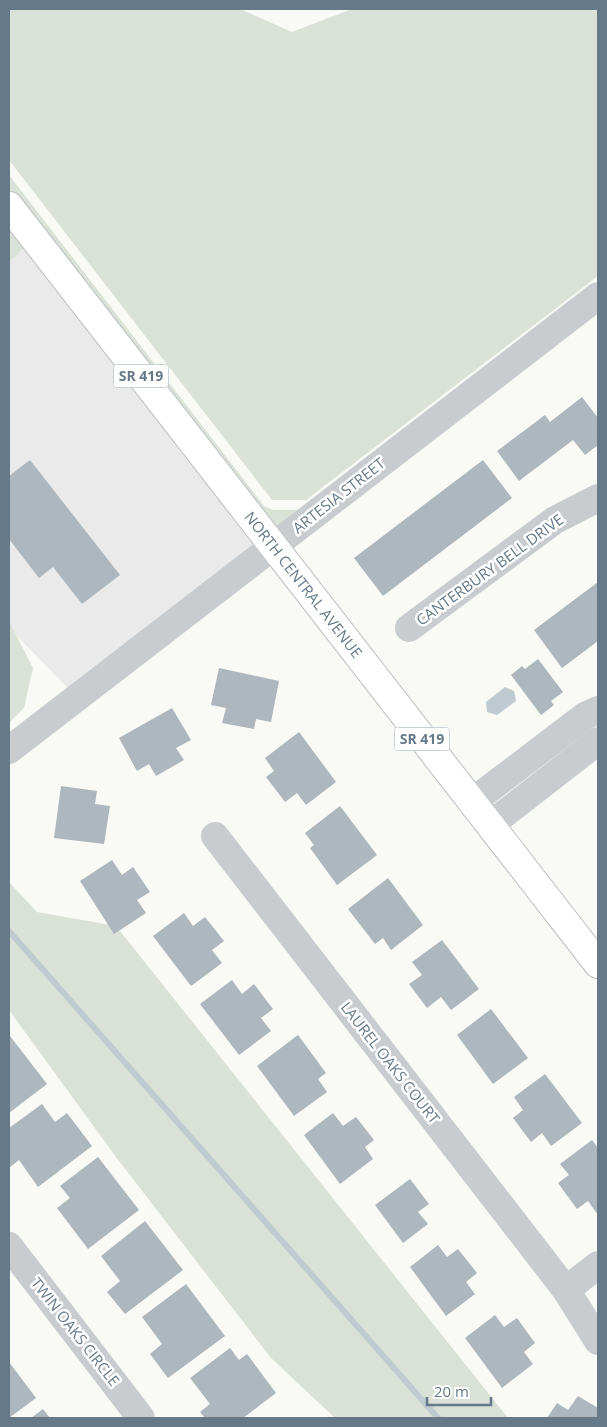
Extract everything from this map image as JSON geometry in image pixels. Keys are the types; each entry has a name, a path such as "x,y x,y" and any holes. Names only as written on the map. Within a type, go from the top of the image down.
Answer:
{"main road":[{"name":"NORTH CENTRAL AVENUE","path":"9,206 598,964"}],"street":[{"name":"ARTESIA STREET","path":"9,750 598,296"},
{"name":"CANTERBURY BELL DRIVE","path":"409,628 555,520 598,498"},
{"path":"472,802 585,716 598,710"},
{"path":"490,825 598,741"},
{"name":"LAUREL OAKS COURT","path":"215,836 566,1290 598,1341"},
{"name":"TWIN OAKS CIRCLE","path":"9,1246 141,1418"},
{"path":"566,1290 598,1265"}],"shaded area":[{"path":"9,9 240,9 292,32 352,9 598,9 598,276 306,500 272,500 9,160"},
{"path":"9,175 264,506 273,510 300,510 274,530 9,188"},
{"path":"9,224 26,246 9,262"},
{"path":"26,246 257,543 69,689 16,635 9,621 9,262"},
{"path":"9,621 33,668 24,708 9,723"},
{"path":"505,687 514,691 516,701 497,715 487,712 486,702"},
{"path":"9,882 37,912 116,926 508,1418 335,1418 271,1358 116,1157 9,1010"}],"building":[{"path":"582,397 598,418 598,445 585,455 573,440 519,481 497,451 545,415 550,422"},
{"path":"30,460 120,575 82,604 53,567 39,578 9,539 9,476"},
{"path":"483,460 512,498 383,596 354,558"},
{"path":"598,582 598,641 562,668 534,630"},
{"path":"538,659 563,692 551,701 554,705 541,715 511,675 522,666 525,669"},
{"path":"219,668 279,681 271,722 256,719 254,729 222,723 226,708 211,705"},
{"path":"172,708 191,740 176,748 184,760 156,776 149,764 137,771 119,738"},
{"path":"299,732 336,782 306,805 297,793 285,802 266,777 274,771 265,758"},
{"path":"61,786 97,791 95,804 110,806 104,844 54,838"},
{"path":"340,806 377,855 337,885 310,848 314,845 305,833"},
{"path":"112,860 122,875 133,867 150,892 137,900 146,913 114,934 80,881"},
{"path":"388,878 423,925 391,950 383,938 375,944 348,909"},
{"path":"184,913 193,926 205,917 224,941 212,950 222,963 191,986 153,936"},
{"path":"442,940 479,989 451,1010 441,997 427,1008 409,984 422,975 412,962"},
{"path":"232,980 242,994 254,984 273,1009 261,1018 271,1031 239,1055 200,1004"},
{"path":"491,1009 528,1058 493,1084 457,1035"},
{"path":"298,1035 326,1073 318,1079 327,1092 294,1116 257,1066"},
{"path":"9,1037 47,1084 9,1113"},
{"path":"545,1074 582,1123 551,1146 542,1133 531,1142 513,1118 523,1110 514,1097"},
{"path":"42,1104 55,1122 67,1113 92,1146 38,1187 19,1160 9,1168 9,1128"},
{"path":"333,1113 343,1126 356,1117 374,1140 365,1147 373,1159 340,1184 304,1135"},
{"path":"592,1140 598,1148 598,1215 588,1201 577,1209 558,1183 569,1175 560,1164"},
{"path":"98,1157 139,1210 88,1249 57,1208 70,1198 60,1186"},
{"path":"410,1179 429,1204 418,1212 428,1224 403,1243 375,1205"},
{"path":"145,1221 183,1270 125,1314 107,1292 120,1281 101,1256"},
{"path":"438,1245 447,1257 458,1249 477,1273 466,1282 475,1294 446,1316 410,1267"},
{"path":"186,1284 225,1336 168,1378 150,1354 162,1344 142,1317"},
{"path":"495,1315 504,1327 517,1318 535,1343 524,1352 533,1364 502,1388 465,1338"},
{"path":"230,1348 239,1360 247,1354 276,1393 243,1418 205,1418 200,1412 210,1404 190,1378"},
{"path":"9,1362 36,1398 9,1418"},
{"path":"578,1396 598,1408 598,1418 547,1418 557,1403 568,1410"},
{"path":"43,1409 50,1418 31,1418"}],"waterway":[{"path":"9,931 438,1418"}]}
